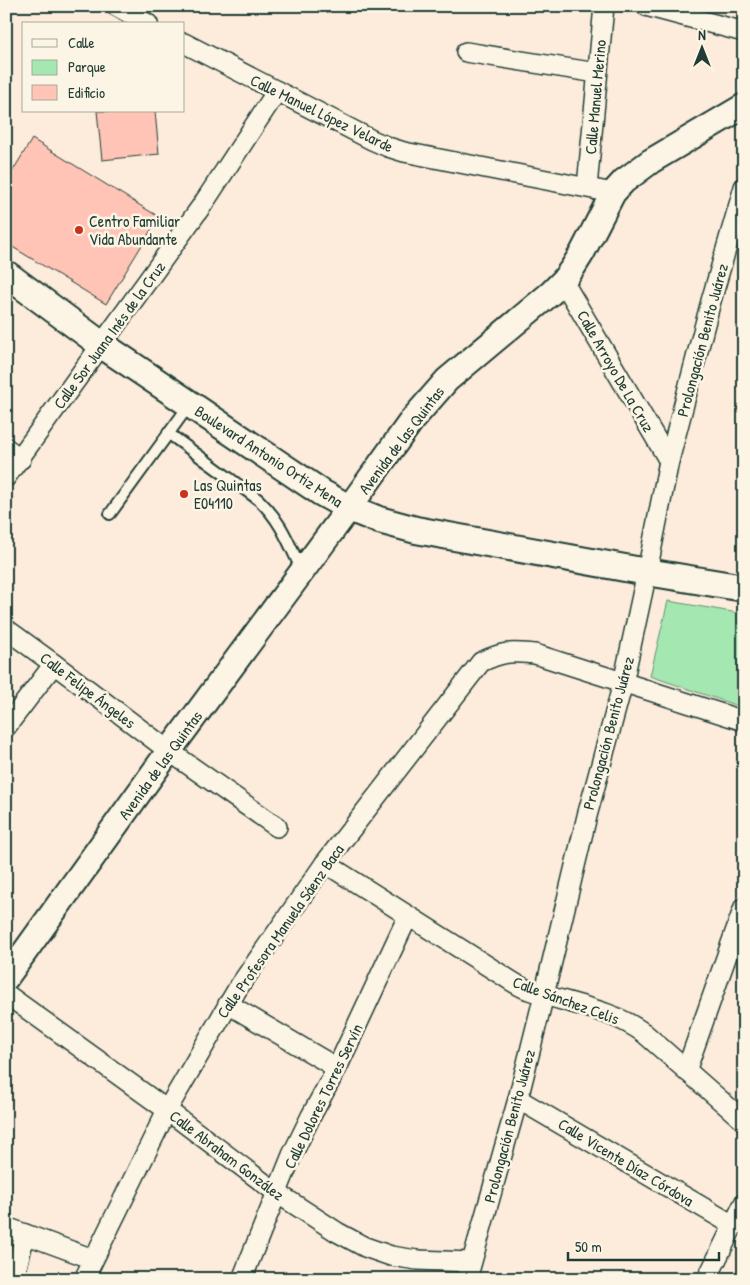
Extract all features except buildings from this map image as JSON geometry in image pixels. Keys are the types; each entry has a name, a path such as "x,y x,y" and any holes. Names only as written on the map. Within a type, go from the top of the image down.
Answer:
{"main road":[{"name":"Boulevard Antonio Ortiz Mena","path":"6,274 102,345 322,493 350,508 380,520 416,530 744,588"}],"street":[{"path":"116,6 144,22"},
{"name":"Calle Manuel Merino","path":"587,187 604,6"},
{"path":"646,6 744,32"},
{"name":"Calle Manuel López Velarde","path":"185,44 388,147 404,152 613,193"},
{"path":"466,52 597,73"},
{"name":"Calle Sor Juana Inés de la Cruz","path":"6,477 14,453 102,345 203,204 277,91"},
{"name":"Avenida de las Quintas","path":"6,978 169,751 350,508 412,420 447,380 551,294 563,281 582,253 613,193 624,181 651,161 744,106"},
{"name":"Prolongación Benito Juárez","path":"469,1270 518,1098 587,816 623,683 669,461 744,187"},
{"name":"Calle Arroyo De La Cruz","path":"563,281 669,461"},
{"name":"Calle Felipe Ángeles","path":"6,629 169,751 277,827"},
{"name":"Calle Profesora Manuela Sáenz Baca","path":"84,1279 167,1110 238,988 325,863 481,662 498,654 513,652 535,654 623,683"},
{"path":"6,728 54,664"},
{"path":"623,683 744,721"},
{"name":"Calle Sánchez Celis","path":"325,863 526,989 612,1015 630,1023 644,1033 744,1121"},
{"path":"686,1071 744,907"},
{"name":"Calle Dolores Torres Servín","path":"242,1279 292,1155 338,1068 408,916"},
{"name":"Calle Abraham González","path":"6,994 167,1110 277,1193 336,1232 365,1247 391,1256 469,1270"},
{"path":"228,1004 338,1068"},
{"name":"Calle Vicente Díaz Córdova","path":"518,1098 733,1226"},
{"path":"707,1279 744,1203"},
{"path":"6,1228 93,1259"},
{"path":"14,1279 25,1234"}],"lane":[{"path":"110,514 190,404"},
{"path":"168,434 259,500 269,510 279,523 302,571"}],"green space":[{"path":"668,601 744,614 744,708 650,676"}],"place":[{"name":"Centro Familiar Vida Abundante","path":"79,230"},
{"name":"Las Quintas E04110","path":"184,494"}]}
